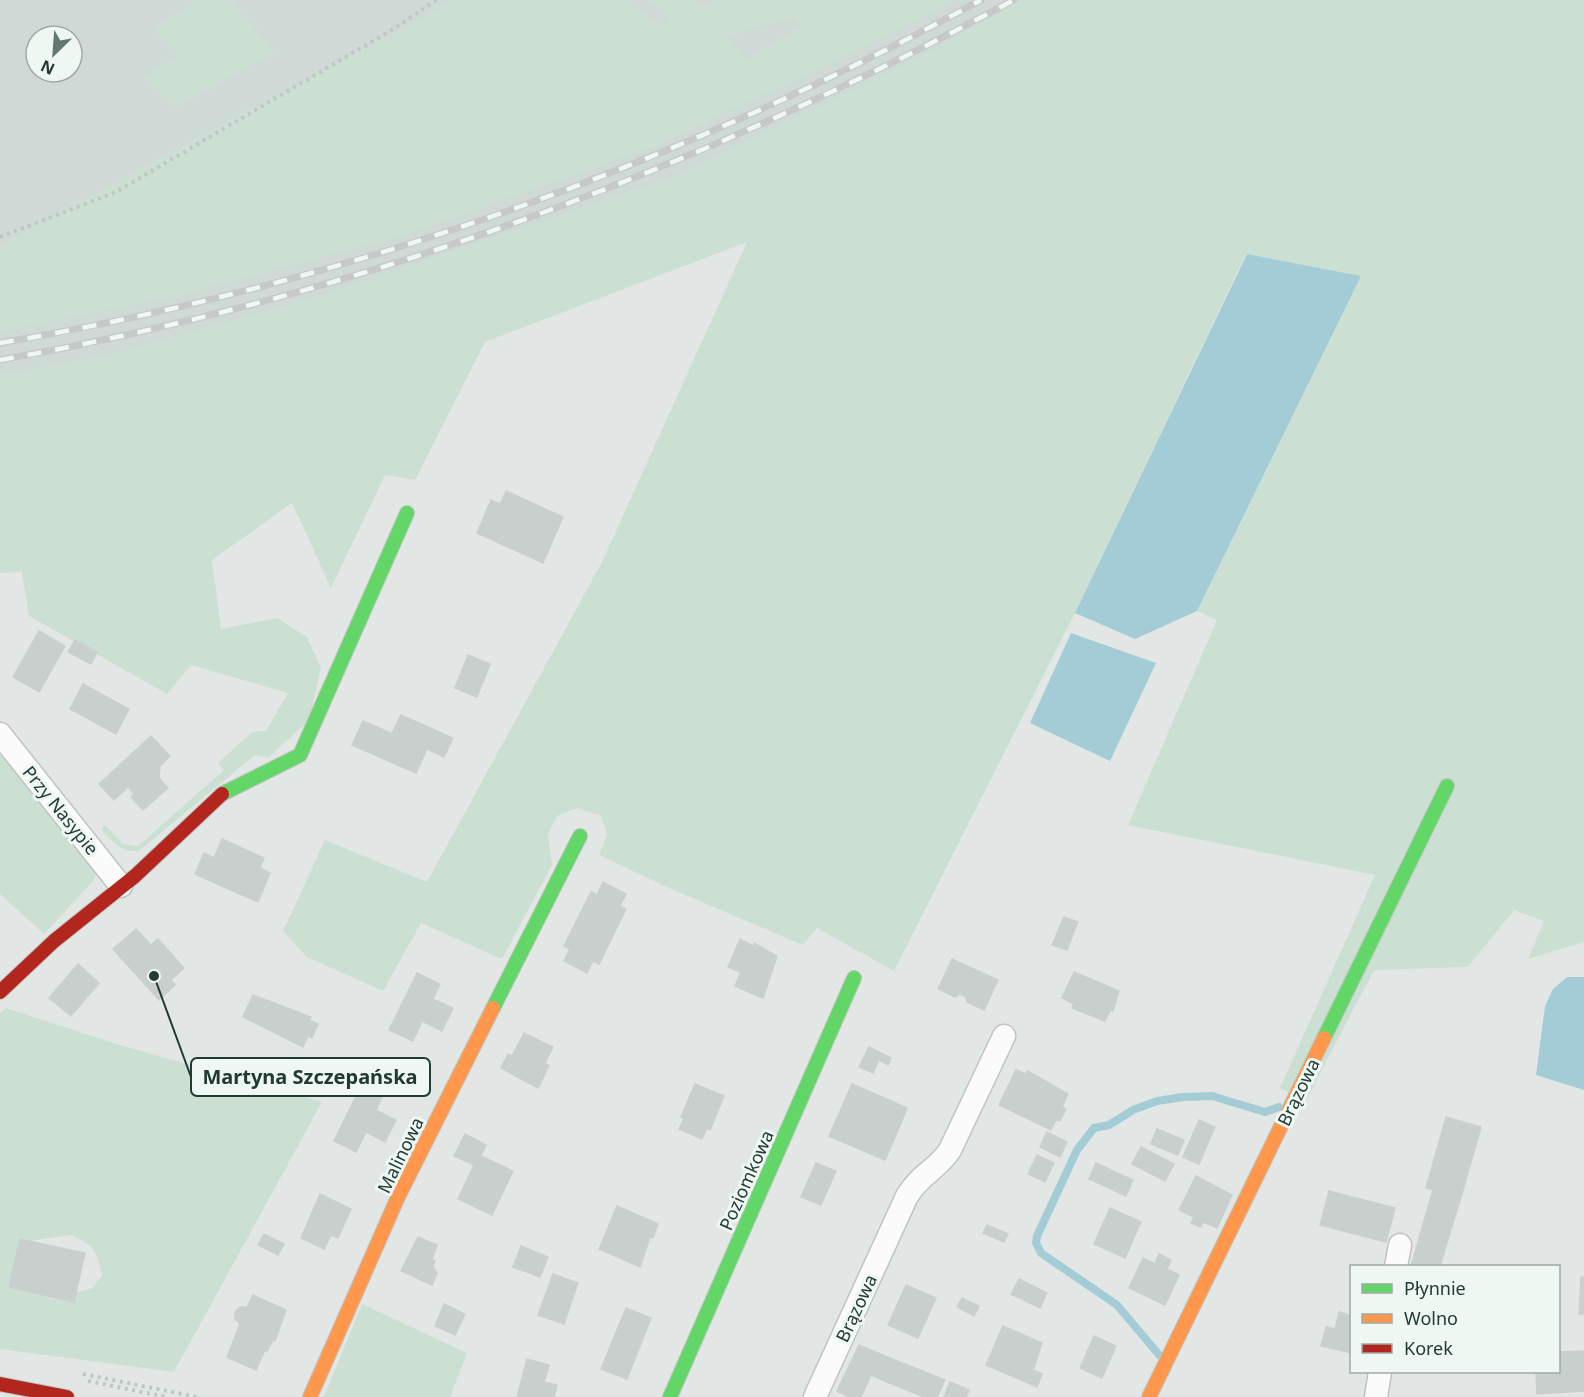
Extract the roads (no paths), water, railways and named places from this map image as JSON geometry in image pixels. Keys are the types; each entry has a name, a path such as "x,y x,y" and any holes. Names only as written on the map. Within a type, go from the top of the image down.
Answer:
{"street":[{"path":"0,992 54,941 121,886 226,790 300,754 407,513"},
{"name":"Przy Nasypie","path":"0,734 121,886"},
{"name":"Brązowa","path":"1149,1397 1158,1374 1447,786"},
{"name":"Malinowa","path":"310,1397 398,1197 580,836"},
{"name":"Poziomkowa","path":"670,1397 854,978"},
{"name":"Brązowa","path":"815,1397 907,1196 916,1180 944,1159 950,1150 1004,1036"},
{"path":"1376,1397 1380,1373"},
{"path":"0,1384 67,1397"}],"water":[{"path":"1247,254 1361,276 1197,611 1135,639 1075,613"},
{"path":"1071,633 1156,663 1110,761 1030,723"},
{"path":"1567,977 1584,977 1584,1090 1536,1075 1545,1006 1553,989"}],"waterway":[{"path":"1160,1356 1117,1305 1041,1253 1036,1243 1037,1236 1077,1150 1094,1128 1109,1125 1133,1110 1157,1101 1212,1096 1265,1112 1279,1107"}],"railway":[{"path":"0,343 128,318 255,288 381,253 505,212 627,166 748,115 866,60 981,0"},
{"path":"0,360 133,333 264,301 394,263 521,220 647,172 771,120 893,62 1014,0"}],"place":[{"name":"Martyna Szczepańska","path":"154,976"}]}
